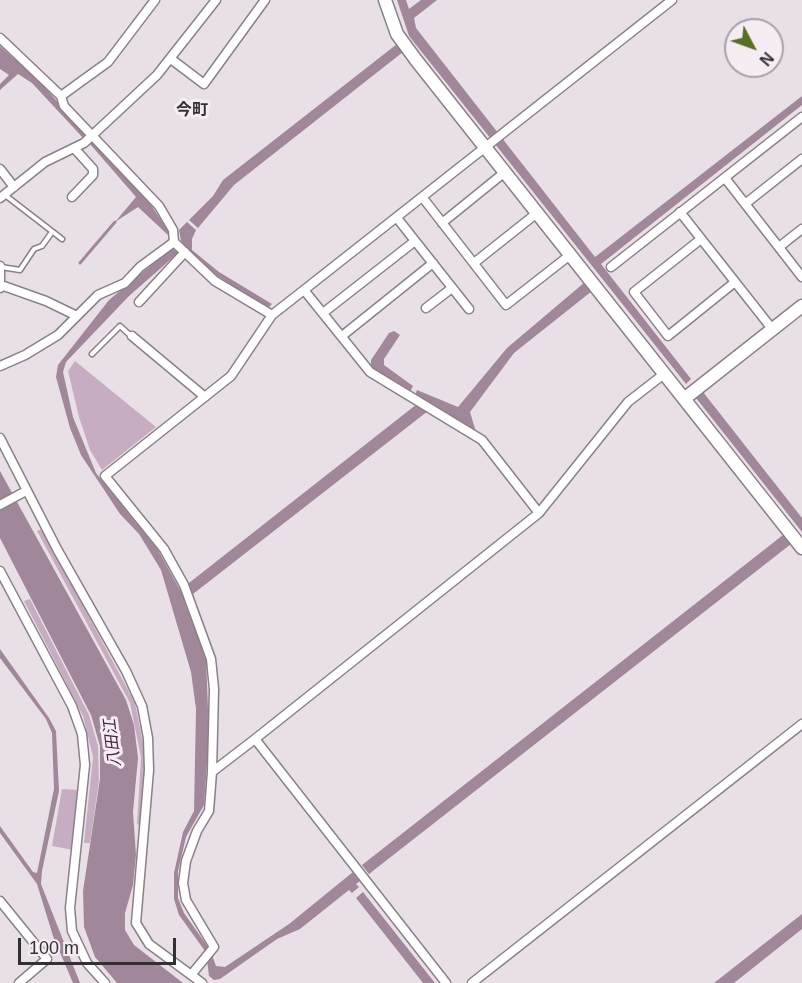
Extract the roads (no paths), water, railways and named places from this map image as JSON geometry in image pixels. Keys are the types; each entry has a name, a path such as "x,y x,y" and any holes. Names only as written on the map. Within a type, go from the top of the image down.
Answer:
{"street":[{"path":"61,96 108,62 154,0"},
{"path":"2,196 45,162 92,136 157,75 216,0"},
{"path":"171,58 204,84 265,0"},
{"path":"385,0 397,34 493,141 505,172 802,548"},
{"path":"191,975 214,947 186,900 183,883 190,851 209,811 214,688 211,659 184,585 164,549 105,476 231,376 273,315 672,0"},
{"path":"0,38 61,96 64,106 159,206 173,230 174,242 215,281 273,315"},
{"path":"610,267 802,117"},
{"path":"72,197 93,175 93,169 74,148"},
{"path":"745,204 802,159"},
{"path":"0,169 14,187"},
{"path":"442,223 505,172"},
{"path":"725,178 802,277"},
{"path":"423,198 506,305 570,255"},
{"path":"680,212 773,330"},
{"path":"474,263 537,213"},
{"path":"397,218 469,309"},
{"path":"779,247 802,229"},
{"path":"701,239 634,292 668,336 735,282"},
{"path":"323,313 415,241"},
{"path":"0,366 58,335 98,295 125,283 140,267 174,242"},
{"path":"139,302 185,252"},
{"path":"342,336 433,263"},
{"path":"0,267 0,286 46,301 77,316"},
{"path":"426,308 452,288"},
{"path":"304,290 370,372 482,440 539,513"},
{"path":"684,399 802,306"},
{"path":"132,336 205,397"},
{"path":"212,772 539,513 628,402 664,374"},
{"path":"0,438 26,491 126,671 142,706 148,738 149,770 136,923 149,944 202,983"},
{"path":"0,505 26,491"},
{"path":"0,572 72,706 82,734 85,765 70,908 72,931 87,963 105,983"},
{"path":"472,983 802,724"},
{"path":"255,739 446,983"},
{"path":"1,905 47,959 19,983"}],"lane":[{"path":"2,196 62,239"},
{"path":"0,267 20,270 34,249 42,246 52,232"},
{"path":"92,354 120,326 132,336"}],"water":[{"path":"397,0 406,0 409,9 421,0 437,0 414,18 416,28 595,257 802,96 802,105 601,264 691,379 686,384 409,36"},
{"path":"397,44 403,52 234,185 198,228 189,220 213,196 223,180"},
{"path":"0,46 40,82 85,133 84,139 32,83 18,74 0,90 0,84 9,75 0,69"},
{"path":"93,141 151,205 169,232 168,235 138,207 115,222 136,197 90,144"},
{"path":"187,222 196,230 192,239 192,250 219,272 272,304 268,308 216,275 192,254 181,241 179,230"},
{"path":"172,248 178,253 129,296 66,362 63,372 73,417 96,473 158,550 180,590 417,404 415,395 417,390 458,407 507,348 585,282 592,291 514,353 470,412 476,432 428,411 184,601 206,657 209,735 204,805 186,837 178,871 178,898 184,913 208,947 205,951 179,915 174,899 174,873 183,832 194,811 196,709 191,672 161,570 139,534 120,514 81,455 70,428 56,377 58,365 109,300"},
{"path":"394,331 400,335 384,359 384,365 413,386 410,392 371,368 371,360 389,333"},
{"path":"703,392 802,518 802,532 696,398"},
{"name":"八田江","path":"0,471 126,700 134,725 138,758 133,812 136,855 133,885 125,913 125,930 134,945 183,983 117,983 95,957 84,927 83,891 100,779 100,746 91,715 0,538"},
{"path":"783,535 791,544 369,874 362,865"},
{"path":"0,649 56,731 59,791 41,884 80,983 73,983 53,936 37,884 0,833 0,826 33,872 37,873 54,789 52,733 46,719 0,658"},
{"path":"353,872 360,881 356,884 359,887 352,893 349,890 300,929 277,939 220,979 214,980 209,976 207,960 212,955 216,966 225,967 289,924"},
{"path":"363,892 435,983 423,983 356,898"},
{"path":"802,914 802,929 734,983 714,983"}],"waterway":[{"path":"80,263 115,222"}],"district":[{"name":"今町","path":"192,111"}]}
